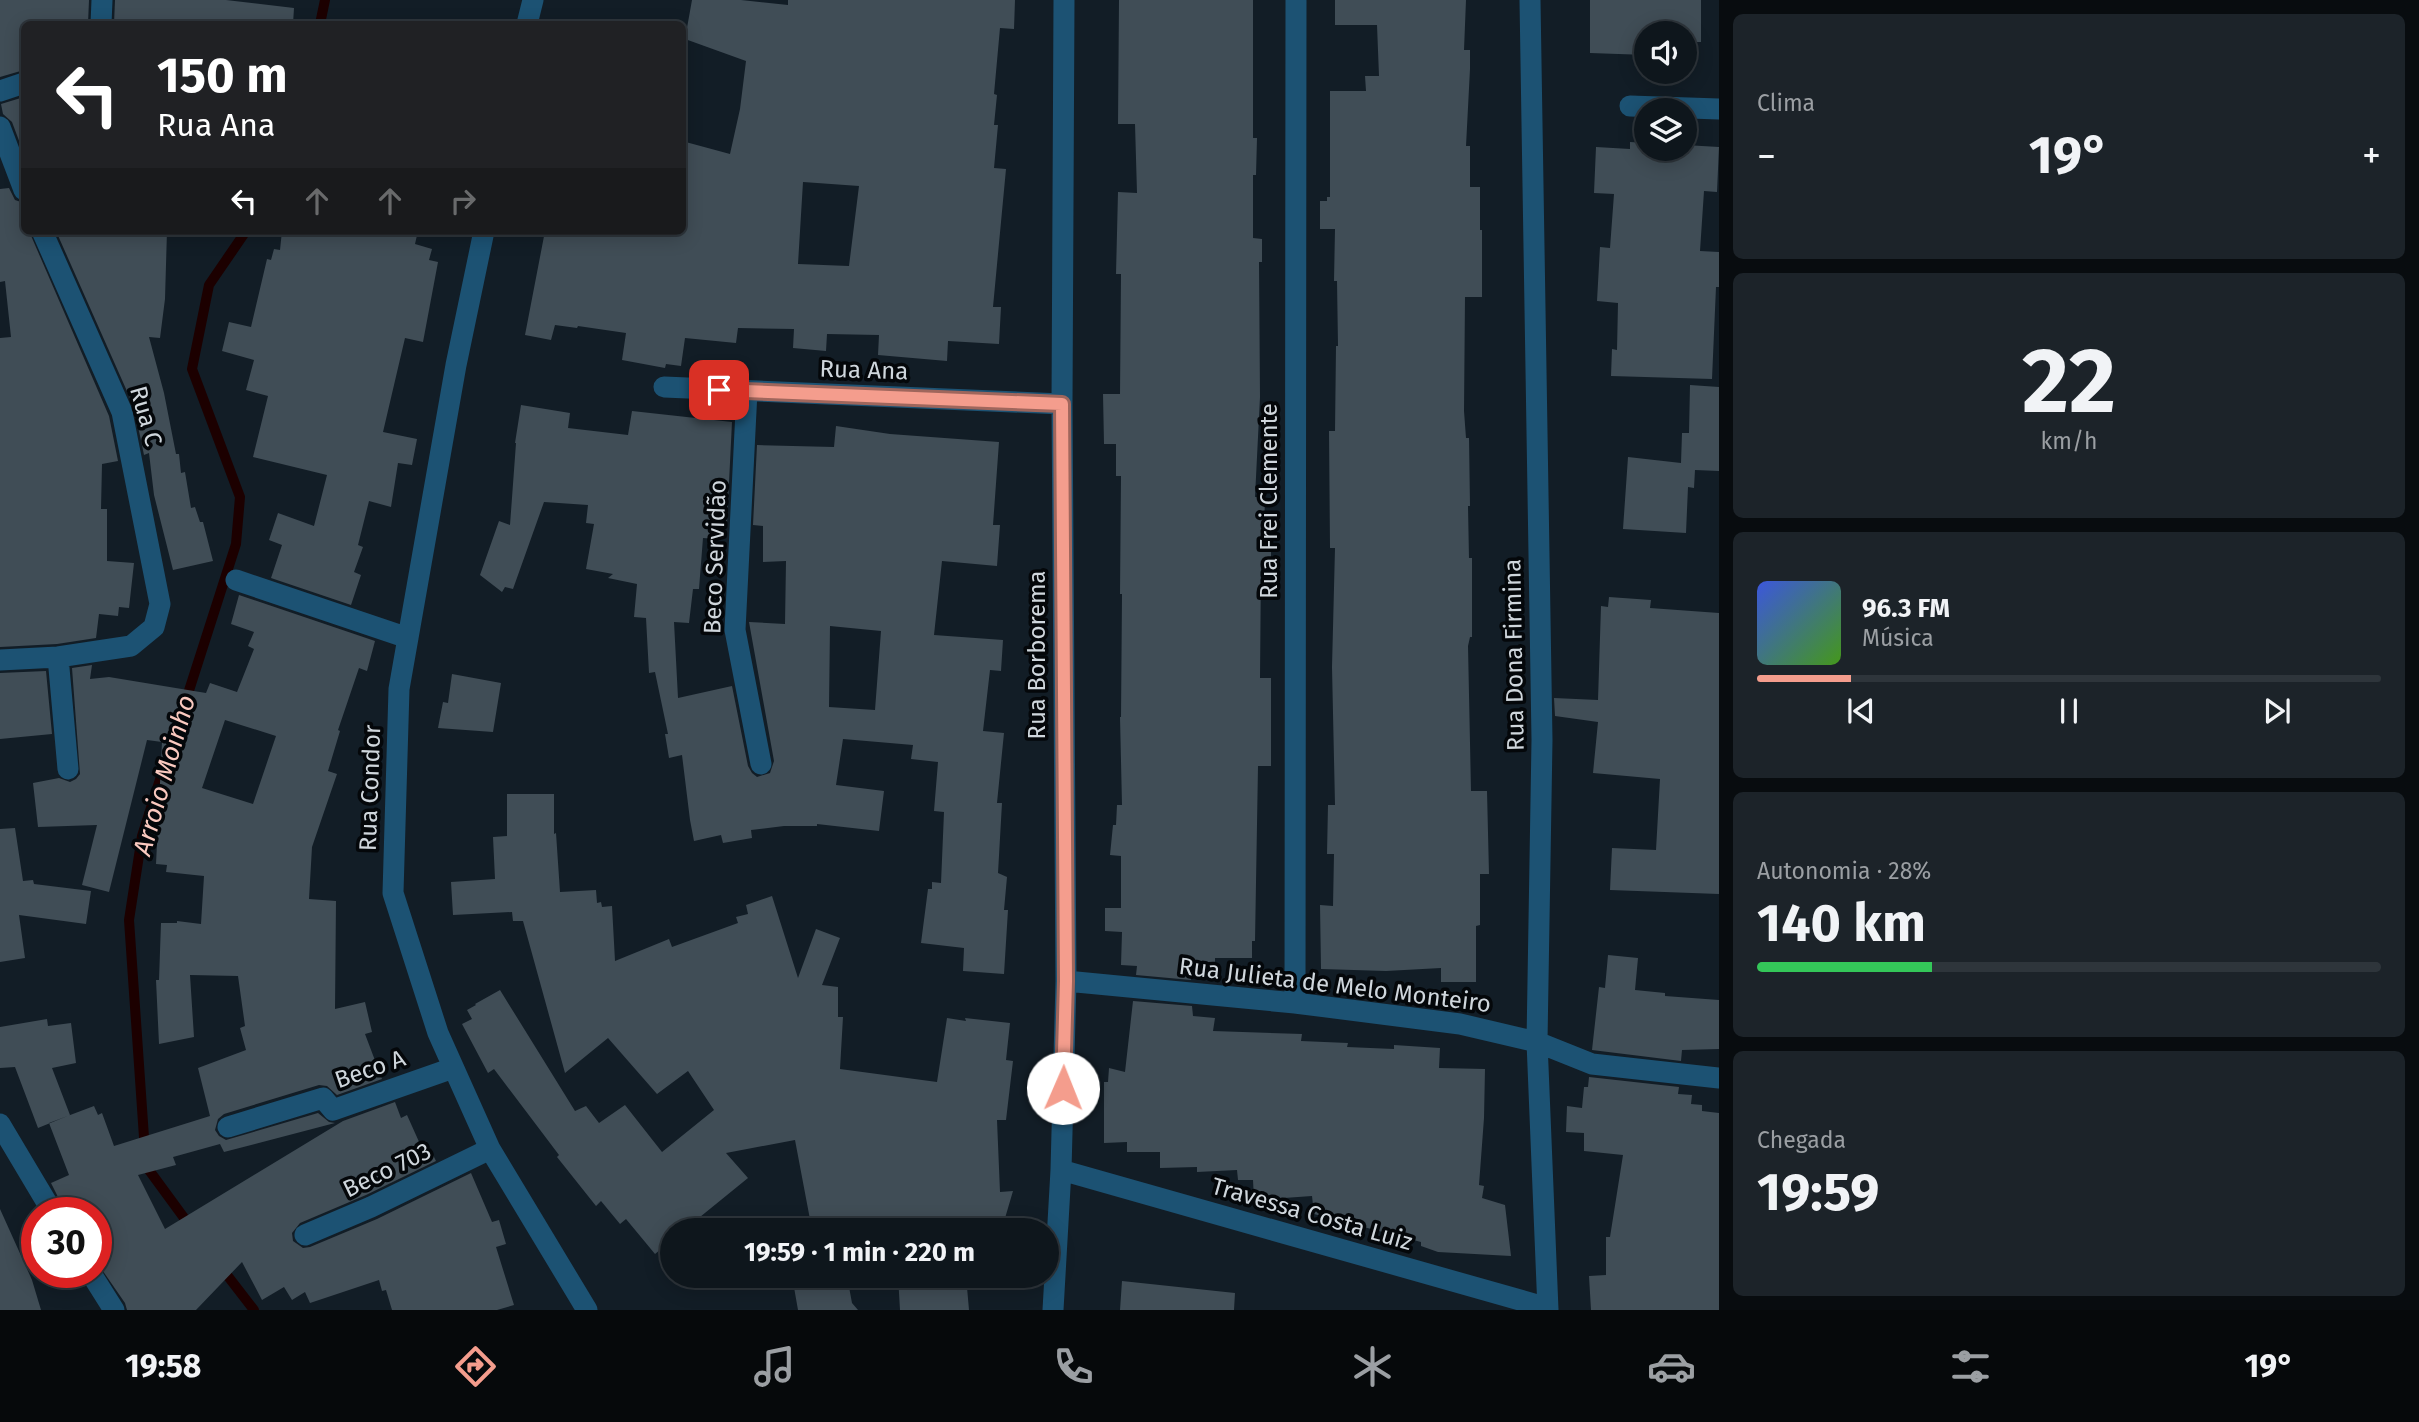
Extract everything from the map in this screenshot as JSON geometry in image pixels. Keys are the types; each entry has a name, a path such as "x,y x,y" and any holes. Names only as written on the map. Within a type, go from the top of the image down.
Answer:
{"street":[{"path":"101,21 102,0"},
{"path":"528,21 533,0"},
{"name":"Rua Borborema","path":"1054,1310 1066,981 1062,404 1064,0"},
{"name":"Rua Frei Clemente","path":"1295,1003 1296,0"},
{"name":"Rua Dona Firmina","path":"1530,0 1542,740 1537,1042 1548,1309"},
{"path":"0,91 21,84"},
{"path":"1630,106 1719,109"},
{"path":"0,127 17,152 21,174"},
{"name":"Rua C","path":"44,235 122,412 160,604 154,626 131,646 58,657"},
{"name":"Rua Condor","path":"483,235 456,365 399,689 393,893 438,1033 490,1149 587,1310"},
{"name":"Rua Ana","path":"664,387 1062,404"},
{"name":"Beco Servidão","path":"747,391 736,630 761,765"},
{"path":"236,580 408,638"},
{"path":"0,660 58,657 68,769"},
{"name":"Rua Julieta de Melo Monteiro","path":"1066,981 1295,1003 1460,1024 1537,1042 1592,1065 1719,1078"},
{"name":"Beco A","path":"229,1127 323,1098 333,1110 453,1068"},
{"path":"0,1124 43,1197"},
{"name":"Beco 703","path":"305,1235 371,1207 490,1149"},
{"name":"Travessa Costa Luiz","path":"1061,1170 1548,1309"},
{"path":"100,1288 114,1310"}],"building":[{"path":"0,0 89,0 88,21 21,21 21,71 0,77"},
{"path":"115,0 226,0 294,8 293,21 114,21"},
{"path":"692,0 741,0 788,5 788,0 1015,0 1014,29 1000,28 994,94 997,95 994,125 998,125 994,168 1006,169 993,307 1001,307 999,344 948,341 947,361 878,355 879,335 827,334 826,351 793,348 794,329 738,328 736,343 685,338 681,366 666,364 665,368 622,360 626,333 555,325 551,340 525,335 544,235 686,235 686,142 730,154 740,109 746,61 686,39","holes":["803,182 859,186 849,266 798,264"]},
{"path":"1119,0 1253,0 1253,138 1257,138 1256,175 1253,175 1253,238 1262,239 1262,262 1259,262 1260,397 1255,497 1265,497 1264,532 1271,532 1271,562 1261,562 1260,678 1271,678 1271,766 1258,766 1255,941 1252,941 1252,958 1215,958 1215,970 1190,968 1191,980 1136,975 1137,966 1121,965 1122,932 1105,931 1105,908 1121,908 1121,856 1110,855 1117,805 1122,805 1122,594 1121,476 1116,476 1116,444 1104,444 1103,394 1120,394 1121,274 1116,274 1118,192 1137,193 1135,124 1118,124"},
{"path":"1335,0 1466,0 1464,50 1470,50 1470,69 1466,146 1470,146 1470,187 1480,187 1482,230 1482,297 1465,297 1464,411 1466,438 1469,438 1469,558 1472,558 1472,637 1468,646 1471,791 1487,791 1489,874 1480,874 1476,982 1441,982 1441,968 1386,971 1321,969 1320,905 1333,906 1334,854 1327,854 1328,805 1335,805 1332,667 1335,548 1330,548 1329,431 1335,431 1338,346 1337,281 1334,281 1335,229 1320,229 1320,201 1327,201 1327,197 1330,197 1330,91 1366,91 1365,76 1379,76 1377,25 1335,25"},
{"path":"1590,0 1701,0 1701,42 1697,42 1697,21 1634,21 1634,55 1590,53"},
{"path":"21,98 21,146 12,122 3,114 1,104"},
{"path":"1630,142 1634,142 1634,161 1697,161 1697,146 1719,147 1717,192 1704,191 1700,251 1719,252 1712,379 1611,376 1612,349 1617,350 1618,303 1597,301 1600,247 1610,248 1614,194 1594,193 1596,147 1630,149"},
{"path":"9,188 15,200 21,202 21,235 31,235 109,416 118,461 102,464 101,509 107,509 107,561 134,563 129,608 119,607 118,616 99,614 96,638 57,644 0,647 0,338 11,337 5,281 0,282 0,189"},
{"path":"58,235 167,235 165,299 160,338 149,337 176,454 179,454 181,473 185,472 191,508 195,507 200,522 203,522 213,561 173,570 154,495 149,453 144,455 134,407"},
{"path":"282,235 417,235 415,244 432,249 429,260 438,262 423,342 405,338 383,432 417,439 412,465 398,463 391,507 369,501 358,545 363,547 354,572 361,575 351,605 271,578 282,545 269,540 278,513 314,526 327,475 253,457 268,396 246,390 254,360 222,351 229,322 251,327 267,259 271,260 274,249 280,250"},
{"path":"1690,385 1719,387 1719,471 1695,470 1694,488 1688,487 1686,533 1623,529 1628,457 1681,463 1682,433 1689,433"},
{"path":"521,405 570,413 568,428 628,435 632,411 732,422 727,523 717,522 716,539 703,538 699,589 693,589 689,623 674,622 678,698 732,686 748,766 757,777 770,773 774,761 749,622 785,624 786,561 763,562 763,526 753,525 757,445 834,447 836,426 890,434 999,442 993,525 1000,525 997,566 942,561 934,635 1003,640 1001,671 990,670 983,731 1004,733 997,803 1002,803 998,873 1007,877 1004,974 963,971 964,948 921,943 928,889 932,889 932,882 941,883 944,812 934,811 938,762 911,759 913,745 843,739 836,785 884,791 879,831 817,824 751,830 752,838 723,843 721,835 694,841 682,755 669,758 665,734 668,734 655,672 649,673 646,618 634,617 637,584 608,578 613,574 586,569 594,524 586,523 588,505 544,502 513,589 505,587 502,592 480,575 499,521 510,525 515,443","holes":["830,626 881,631 875,710 829,707"]},
{"path":"239,595 375,641 367,671 359,668 338,730 340,731 328,771 337,774 312,847 309,899 336,901 335,1009 365,1002 372,1032 365,1034 382,1079 337,1095 327,1086 319,1085 224,1114 218,1119 215,1130 226,1140 318,1113 329,1122 335,1123 224,1152 220,1144 173,1157 176,1165 138,1175 165,1229 343,1121 395,1102 401,1118 407,1115 420,1144 426,1141 436,1161 300,1223 292,1233 293,1241 303,1248 310,1247 377,1219 471,1173 492,1222 499,1220 506,1244 496,1247 514,1305 497,1310 392,1310 386,1290 382,1291 379,1280 310,1303 305,1292 292,1300 284,1287 262,1300 242,1262 196,1310 127,1310 112,1284 112,1197 58,1197 51,1183 69,1175 49,1123 94,1106 98,1115 102,1113 114,1146 210,1116 198,1068 246,1050 240,1028 245,1026 238,976 190,975 194,1037 159,1044 156,980 159,980 161,923 177,921 201,924 204,876 166,872 167,865 156,864 162,742 147,740 109,892 82,885 97,825 38,827 33,783 59,778 70,782 80,774 72,668 92,665 90,679 109,677 206,693 210,683 237,692 254,649 248,646 254,632 231,624","holes":["225,720 276,736 253,804 202,788"]},
{"path":"1609,597 1651,600 1650,608 1719,613 1719,894 1610,890 1612,848 1656,850 1660,779 1593,773 1598,722 1555,716 1554,698 1598,700 1601,606 1608,607"},
{"path":"46,671 52,734 0,739 0,673"},
{"path":"452,674 501,683 493,732 438,728 443,702 448,703"},
{"path":"507,794 554,794 554,834 556,833 560,892 596,890 597,903 601,902 602,907 612,906 615,961 669,939 672,947 738,923 736,917 748,914 746,905 772,896 798,978 816,929 840,938 822,985 838,987 838,1017 843,1017 840,1069 937,1082 947,1018 1010,1023 1006,1060 1013,1061 1006,1120 997,1120 1000,1192 1013,1191 1005,1218 810,1218 795,1140 726,1153 748,1178 699,1218 660,1218 660,1250 655,1254 626,1219 620,1224 601,1201 596,1206 494,1069 488,1073 462,1024 472,1019 467,1010 500,990 575,1111 586,1106 599,1123 625,1105 662,1152 714,1110 688,1071 657,1094 608,1038 565,1073 523,921 513,921 512,912 453,915 451,882 495,879 493,837 507,836"},
{"path":"15,828 23,881 33,880 34,884 91,891 86,924 19,915 25,958 0,962 0,829"},
{"path":"1608,955 1638,958 1635,990 1665,993 1665,996 1719,1000 1719,1049 1682,1050 1681,1061 1592,1050 1599,987 1605,988"},
{"path":"1133,1001 1192,1006 1193,1016 1215,1018 1213,1031 1302,1034 1301,1041 1348,1043 1347,1047 1394,1049 1394,1045 1440,1048 1439,1068 1485,1069 1479,1185 1484,1186 1482,1198 1505,1205 1511,1256 1438,1252 1421,1246 1421,1242 1314,1214 1312,1196 1254,1200 1253,1180 1238,1180 1237,1170 1197,1172 1197,1167 1160,1168 1160,1152 1127,1152 1127,1142 1104,1143 1104,1082 1108,1082 1109,1068 1125,1072"},
{"path":"47,1019 48,1026 71,1023 76,1063 52,1068 70,1115 38,1128 15,1067 0,1068 0,1027"},
{"path":"1589,1077 1679,1087 1678,1094 1692,1095 1691,1104 1702,1105 1702,1111 1719,1113 1719,1310 1591,1310 1589,1276 1606,1275 1606,1237 1610,1237 1623,1155 1584,1151 1584,1133 1566,1132 1567,1106 1582,1108 1584,1087 1588,1087"},
{"path":"0,1209 21,1256 21,1288 34,1288 41,1310 0,1310"},
{"path":"1122,1281 1235,1293 1234,1310 1120,1310"},
{"path":"794,1288 849,1288 852,1303 858,1310 798,1310"},
{"path":"899,1288 967,1288 969,1310 900,1310"}],"waterway":[{"name":"Arroio Moinho","path":"321,21 325,0"},
{"name":"Arroio Moinho","path":"185,703 236,544 240,497 192,369 209,285 243,235"},
{"name":"Arroio Moinho","path":"163,770 142,836 129,920 146,1166 190,1226"},
{"name":"Arroio Moinho","path":"220,1266 254,1310"}],"route":[{"path":"719,390 1062,404 1066,981 1063,1088"}]}
